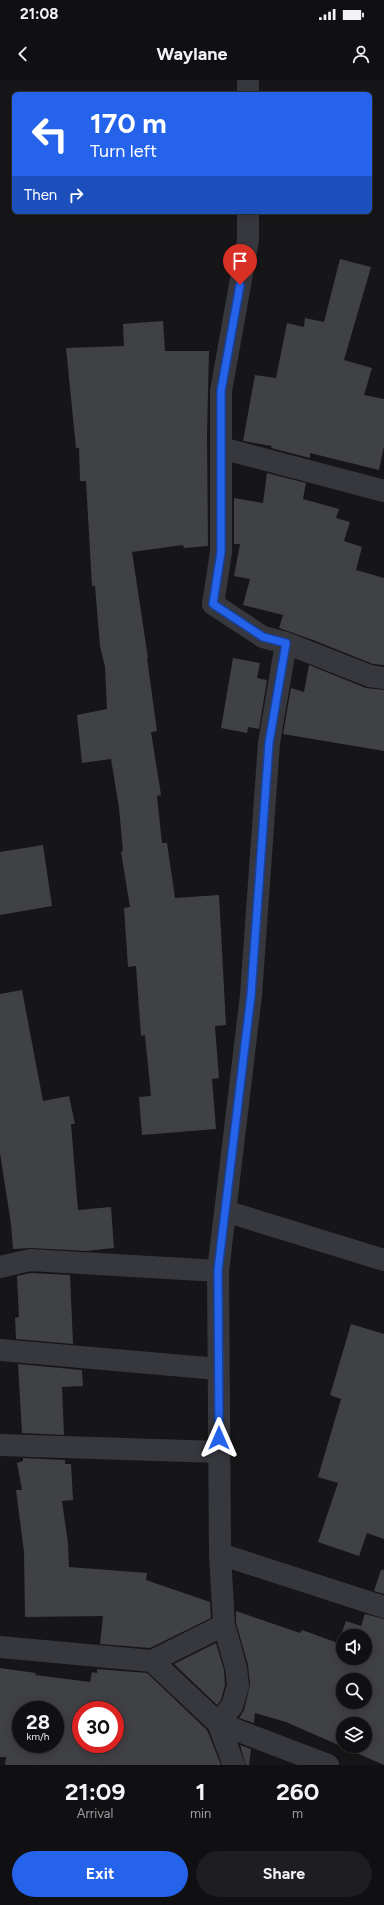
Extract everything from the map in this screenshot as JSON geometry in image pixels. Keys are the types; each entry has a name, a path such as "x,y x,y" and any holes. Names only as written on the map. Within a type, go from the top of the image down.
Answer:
{"street":[{"path":"248,80 248,92"},
{"path":"248,214 248,240 221,391 221,552 213,604 263,637 286,643 370,676 384,678"},
{"path":"221,448 384,491"},
{"path":"218,1722 232,1706 238,1686 236,1668 224,1625 220,1554 218,1270 251,995 269,743 286,643"},
{"path":"225,1211 384,1260"},
{"path":"0,1267 30,1260 218,1270"},
{"path":"0,1350 218,1369"},
{"path":"0,1445 219,1452"},
{"path":"220,1554 384,1607"},
{"path":"0,1647 152,1661 224,1625"},
{"path":"152,1661 218,1722 328,1765"},
{"path":"218,1722 234,1765"}],"building":[{"path":"340,259 371,267 344,360 372,368 364,395 384,399 384,446 379,470 310,453 310,458 271,448 272,446 243,441 255,375 276,378 287,323 304,327 305,318 324,322"},
{"path":"163,321 165,351 209,351 207,434 208,546 184,548 183,545 132,552 157,731 151,732 161,795 157,796 162,843 167,843 175,898 219,895 226,1025 215,1026 219,1078 212,1079 216,1129 142,1135 139,1097 151,1096 145,1035 141,1036 136,966 128,967 124,908 130,907 121,852 123,851 119,808 111,759 82,763 77,715 107,709 105,667 100,646 95,586 92,586 86,481 80,481 79,448 76,448 66,348 124,346 123,324"},
{"path":"267,473 306,483 303,499 339,509 336,518 350,522 344,541 362,547 356,570 384,578 384,665 373,664 279,628 283,615 243,605 250,579 234,576 240,544 234,544 234,498 263,503"},
{"path":"233,658 260,663 257,678 267,680 259,729 248,727 247,733 221,728"},
{"path":"309,665 366,688 384,690 384,751 283,734 291,688 304,692"},
{"path":"43,845 52,906 0,915 0,852"},
{"path":"22,990 43,1101 69,1096 75,1124 71,1124 78,1210 111,1207 114,1248 86,1251 31,1248 13,1249 11,1224 0,1153 0,994"},
{"path":"31,1273 70,1275 73,1344 16,1339 15,1318 19,1317 17,1276"},
{"path":"351,1324 384,1334 384,1539 367,1533 359,1556 318,1542 338,1483 318,1477 341,1399 330,1395"},
{"path":"18,1364 82,1370 83,1386 62,1387 64,1435 22,1433"},
{"path":"23,1458 65,1460 65,1464 71,1464 73,1500 62,1501 68,1543 69,1567 147,1573 146,1580 210,1602 211,1618 150,1648 100,1644 103,1616 25,1617 24,1552 16,1490 22,1490 17,1463 23,1461"},
{"path":"381,1570 384,1570 384,1594 374,1591"},
{"path":"236,1611 300,1633 302,1630 336,1642 336,1665 372,1665 372,1629 343,1629 346,1621 361,1626 365,1614 384,1619 384,1765 357,1753 372,1753 372,1717 336,1717 336,1744 286,1722 255,1713 254,1723 239,1718 244,1710 250,1685 248,1665 236,1623"},
{"path":"216,1643 224,1670 225,1685 221,1700 217,1705 174,1664"},
{"path":"0,1668 36,1673 35,1675 90,1682 92,1672 97,1673 97,1669 147,1673 207,1730 221,1765 5,1765 6,1757 0,1757"},
{"path":"240,1745 251,1749 249,1765 246,1765"}],"route":[{"path":"219,1438 218,1270 251,995 269,743 286,643 263,637 213,604 221,552 221,391 240,285"}]}
